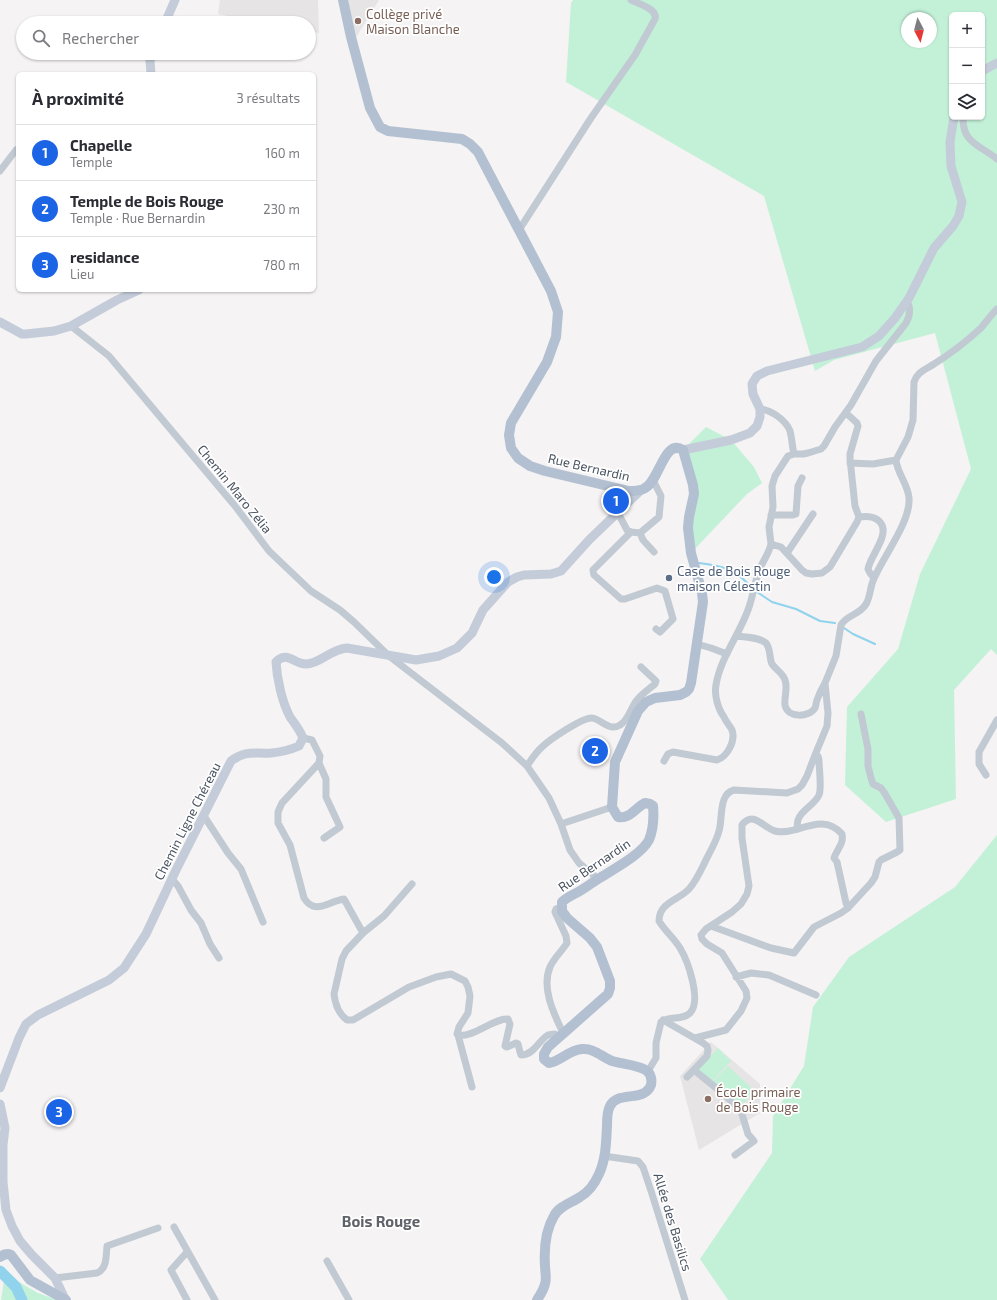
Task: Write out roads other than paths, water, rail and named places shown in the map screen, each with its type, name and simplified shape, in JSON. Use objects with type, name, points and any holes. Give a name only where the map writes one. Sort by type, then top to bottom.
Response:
[{"type":"main road","name":"Rue Bernardin","points":[[343,0],[351,37],[370,108],[380,127],[388,131],[462,139],[470,144],[478,152],[551,291],[558,312],[556,337],[547,362],[511,423],[509,435],[511,448],[518,458],[530,466],[545,472],[629,491],[641,490],[648,486],[658,472],[667,452],[672,448],[678,447],[683,450]]},
{"type":"main road","points":[[612,807],[615,762],[638,710],[646,702],[655,698],[680,695],[688,690],[691,683],[697,644],[702,593],[690,548],[688,528],[694,494],[693,485],[683,450]]},
{"type":"main road","name":"Rue Bernardin","points":[[612,807],[618,817],[623,818],[627,817],[645,803],[653,806],[651,834],[648,841],[641,849],[621,865],[580,891],[566,898],[562,902],[561,907],[567,918],[590,938],[597,947],[610,981],[610,988],[608,994],[548,1047],[544,1054],[544,1059],[549,1063],[555,1062],[572,1051],[584,1049],[593,1050],[611,1060],[648,1071]]},
{"type":"main road","points":[[536,1300],[545,1284],[544,1251],[546,1238],[553,1217],[557,1210],[582,1196],[590,1188],[600,1173],[604,1156],[609,1107],[613,1101],[640,1095],[646,1091],[651,1085],[652,1079],[648,1071]]},
{"type":"main road","points":[[2,1255],[8,1253],[11,1255],[30,1280],[65,1300]]},
{"type":"street","points":[[168,16],[175,0]]},
{"type":"street","points":[[519,230],[591,118],[635,55],[655,19],[656,16],[654,11],[631,0]]},
{"type":"street","points":[[150,60],[151,72]]},
{"type":"street","points":[[985,69],[997,63]]},
{"type":"street","points":[[683,450],[731,440],[750,433],[756,426],[760,417],[760,409],[753,394],[752,384],[758,376],[767,371],[862,347],[879,336],[895,318],[907,301],[934,248],[953,226],[959,216],[962,202],[951,166],[950,142],[954,120]]},
{"type":"street","points":[[963,120],[963,129],[968,138],[997,159]]},
{"type":"street","points":[[0,171],[16,150]]},
{"type":"street","points":[[0,322],[22,334],[54,331],[71,326],[135,292]]},
{"type":"street","points":[[664,761],[668,754],[673,752],[717,760],[720,759],[728,750],[733,740],[732,730],[722,714],[715,690],[716,682],[748,609],[759,571],[772,544],[768,529],[773,497],[772,486],[775,476],[788,456],[803,454],[824,446],[840,419],[846,413],[876,361],[909,318],[910,306],[907,301]]},
{"type":"street","points":[[736,636],[760,640],[766,643],[773,665],[785,679],[785,706],[787,710],[792,714],[803,715],[811,712],[815,708],[836,656],[841,625],[843,621],[863,609],[867,604],[874,578],[894,542],[905,518],[908,504],[908,493],[896,460],[908,437],[913,420],[915,377],[918,373],[960,345],[981,327],[997,309]]},
{"type":"street","name":"Chemin Maro Zélia","points":[[71,326],[109,356],[230,500],[269,551],[311,590],[340,610],[354,622],[389,656],[507,747],[527,766],[549,798],[561,824],[568,845],[579,863],[598,879]]},
{"type":"street","points":[[760,409],[765,409],[783,421],[789,430],[794,454]]},
{"type":"street","points":[[846,413],[857,423],[858,426],[850,454],[850,463],[855,506],[859,517]]},
{"type":"street","points":[[850,463],[873,464],[896,460]]},
{"type":"street","points":[[771,515],[796,514],[798,486],[802,478]]},
{"type":"street","points":[[640,534],[659,517],[661,496],[653,480]]},
{"type":"street","points":[[324,838],[340,827],[326,797],[326,779],[319,763],[320,756],[312,740],[302,738],[300,730],[290,716],[282,692],[276,662],[280,658],[285,657],[291,658],[300,663],[310,664],[338,649],[347,648],[416,660],[439,656],[456,648],[472,633],[483,610],[508,582],[524,575],[551,574],[561,571],[589,540],[618,514],[641,490]]},
{"type":"street","points":[[618,514],[627,530],[640,534]]},
{"type":"street","points":[[787,553],[813,514]]},
{"type":"street","points":[[859,517],[874,518],[883,526],[884,533],[869,567],[870,573],[874,578]]},
{"type":"street","points":[[772,544],[781,547],[806,573],[822,573],[830,567],[859,517]]},
{"type":"street","points":[[631,532],[593,570],[594,575],[620,599],[626,599],[657,588],[665,591],[673,618],[660,632],[656,629]]},
{"type":"street","points":[[640,534],[643,540],[654,552]]},
{"type":"street","points":[[697,644],[727,654]]},
{"type":"street","points":[[527,766],[542,747],[576,723],[590,718],[596,719],[608,726],[620,726],[638,698],[655,684],[656,681],[641,667]]},
{"type":"street","points":[[663,1020],[686,1016],[691,1012],[694,1006],[695,998],[692,980],[682,952],[659,921],[661,911],[664,906],[681,896],[689,889],[694,881],[716,841],[720,830],[724,798],[728,793],[734,790],[780,793],[792,792],[802,785],[827,726],[828,713],[825,683]]},
{"type":"street","points":[[711,926],[771,948],[794,953],[814,927],[848,908],[871,883],[875,877],[879,862],[881,860],[900,850],[899,818],[884,792],[881,788],[874,784],[870,778],[868,749],[861,714]]},
{"type":"street","points":[[986,775],[979,764],[979,752],[997,720]]},
{"type":"street","name":"Chemin Ligne Chéreau","points":[[0,1088],[19,1038],[26,1024],[38,1015],[109,980],[124,968],[146,934],[231,761],[236,757],[249,753],[271,753],[291,750],[299,746],[302,738]]},
{"type":"street","points":[[798,828],[796,825],[797,821],[819,797],[819,760],[818,756],[815,755]]},
{"type":"street","points":[[319,763],[282,803],[278,812],[278,823],[290,845],[304,898],[307,903],[316,907],[324,906],[344,899],[363,933]]},
{"type":"street","points":[[561,824],[612,807]]},
{"type":"street","points":[[204,816],[228,853],[241,869],[263,922]]},
{"type":"street","points":[[695,1038],[726,1030],[741,1010],[747,998],[746,991],[722,953],[707,944],[702,939],[701,935],[742,904],[745,899],[749,889],[742,838],[742,825],[748,819],[758,821],[768,828],[778,832],[790,831],[817,824],[825,824],[839,831],[842,834],[843,839],[842,843],[836,850],[834,858],[837,862],[848,908]]},
{"type":"street","points":[[172,880],[178,886],[191,910],[201,923],[210,944],[219,958]]},
{"type":"street","points":[[412,884],[384,916],[363,933],[346,951],[342,959],[334,1000],[341,1016],[347,1020],[353,1020],[409,987],[436,977],[451,974],[465,981],[470,996],[468,1013],[459,1027],[457,1034],[472,1087]]},
{"type":"street","points":[[458,1035],[462,1036],[504,1018],[508,1019],[510,1024],[505,1046],[506,1048],[516,1043],[518,1044],[521,1055],[524,1055],[535,1048],[548,1035],[561,1035],[549,995],[547,978],[552,963],[567,943],[566,936],[554,912],[556,909],[561,907]]},
{"type":"street","points":[[736,977],[751,973],[769,975],[816,996]]},
{"type":"street","points":[[663,1020],[707,1046],[707,1056],[687,1077]]},
{"type":"street","points":[[648,1071],[656,1058],[656,1044],[663,1020]]},
{"type":"street","points":[[694,1070],[726,1096],[741,1111],[748,1134],[754,1141],[734,1155]]},
{"type":"street","points":[[0,1104],[5,1128],[3,1145],[3,1182],[6,1210],[20,1241],[55,1278],[65,1300]]},
{"type":"street","name":"Allée des Basilics","points":[[604,1156],[638,1161],[643,1167],[685,1300]]},
{"type":"street","points":[[174,1227],[215,1300]]},
{"type":"street","points":[[55,1278],[101,1272],[104,1268],[107,1246],[158,1228]]},
{"type":"street","points":[[187,1252],[171,1270],[187,1300]]},
{"type":"street","points":[[328,1260],[349,1300]]},
{"type":"waterway","points":[[699,563],[714,565],[732,571],[749,585]]},
{"type":"waterway","points":[[757,592],[772,602],[796,609],[820,621],[835,623]]},
{"type":"waterway","points":[[844,628],[853,634],[875,644]]},
{"type":"waterway","points":[[0,1271],[16,1287],[22,1300]]},
{"type":"place","name":"Collège privé Maison Blanche","points":[[358,21]]},
{"type":"place","name":"Chapelle","points":[[616,501]]},
{"type":"place","name":"Case de Bois Rouge maison Célestin","points":[[669,578]]},
{"type":"place","name":"Temple de Bois Rouge","points":[[595,751]]},
{"type":"place","name":"École primaire de Bois Rouge","points":[[708,1099]]},
{"type":"place","name":"residance","points":[[59,1112]]},
{"type":"district","name":"Bois Rouge","points":[[381,1222]]}]
